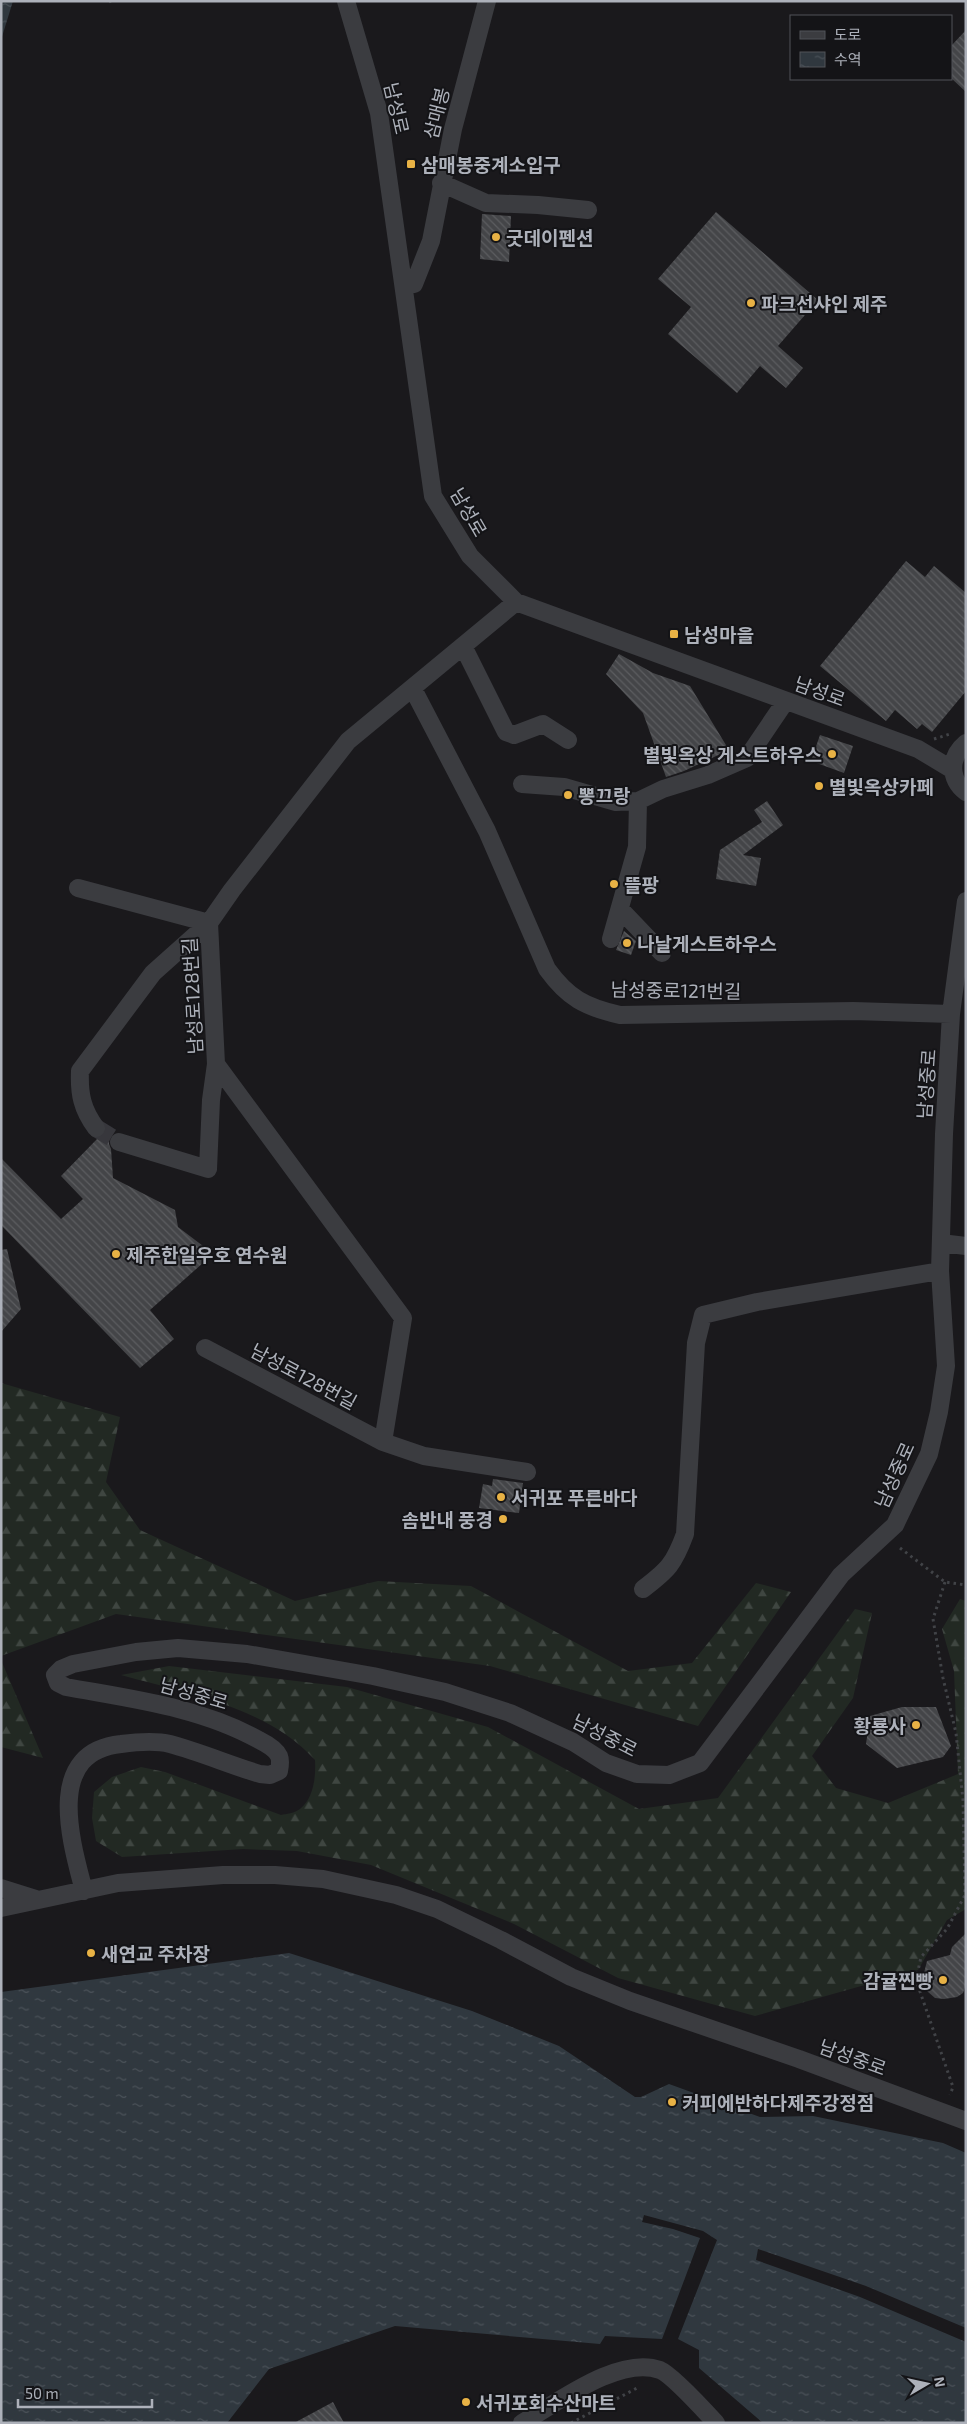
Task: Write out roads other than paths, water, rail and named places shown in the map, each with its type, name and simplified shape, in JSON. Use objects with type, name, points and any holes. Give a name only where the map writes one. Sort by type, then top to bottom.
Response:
[{"type":"street","name":"남성로","points":[[346,1],[378,113],[433,496],[470,556],[516,602],[785,702],[927,744],[960,742]]},
{"type":"street","name":"삼매봉","points":[[404,285],[414,284],[431,241],[453,129],[487,1]]},
{"type":"street","points":[[441,184],[486,203],[538,204],[588,210]]},
{"type":"street","name":"남성로128번길","points":[[383,1442],[402,1318],[216,1064],[209,923],[232,890],[348,741],[516,602]]},
{"type":"street","points":[[463,646],[506,732],[514,735],[543,724],[568,740]]},
{"type":"street","name":"남성중로121번길","points":[[412,689],[486,831],[547,969],[559,986],[583,1004],[620,1015],[853,1010],[956,1025]]},
{"type":"street","points":[[522,784],[564,787],[616,802],[638,801],[663,789],[708,775],[747,758],[785,702]]},
{"type":"street","points":[[953,770],[960,742]]},
{"type":"street","name":"남성로","points":[[927,744],[953,770],[958,785],[966,792]]},
{"type":"street","points":[[611,939],[637,847],[638,801]]},
{"type":"street","points":[[78,888],[209,923]]},
{"type":"street","name":"남성중로","points":[[966,901],[956,1025],[944,1134],[940,1271],[946,1366],[939,1412],[929,1454],[895,1525],[841,1575],[700,1763],[669,1775],[637,1774],[606,1763],[573,1742],[510,1714],[445,1692],[373,1676],[247,1654],[178,1648],[98,1658],[61,1669],[55,1675],[58,1682],[66,1688],[150,1702],[207,1717],[237,1728],[265,1743],[279,1754],[281,1761],[279,1771],[270,1775],[260,1774],[168,1744],[140,1742],[113,1745],[88,1754],[79,1763],[70,1784],[69,1795],[71,1838],[84,1891],[118,1882],[176,1877],[266,1875],[323,1880],[396,1895],[437,1909],[571,1977],[630,2001],[798,2059],[966,2121]]},
{"type":"street","points":[[620,909],[662,953]]},
{"type":"street","points":[[96,1128],[85,1114],[82,1102],[80,1071],[153,973],[209,923]]},
{"type":"street","points":[[119,1142],[208,1169],[211,1100],[216,1064]]},
{"type":"street","points":[[941,1243],[966,1246]]},
{"type":"street","points":[[643,1589],[668,1570],[678,1556],[685,1534],[696,1343],[704,1315],[757,1302],[940,1271]]},
{"type":"street","name":"남성로128번길","points":[[204,1348],[383,1442],[424,1456],[527,1472]]},
{"type":"street","points":[[1,1888],[39,1900]]},
{"type":"street","points":[[1,1908],[84,1891]]},
{"type":"street","points":[[522,2423],[588,2385],[622,2370],[641,2367],[661,2370],[696,2401],[716,2423]]},
{"type":"water","points":[[1,1],[13,1],[1,40]]},
{"type":"water","points":[[289,1953],[472,2011],[559,2046],[635,2097],[641,2097],[669,2084],[760,2117],[813,2116],[943,2143],[966,2153],[966,2328],[866,2286],[758,2249],[756,2260],[860,2297],[966,2342],[966,2423],[763,2423],[699,2368],[699,2350],[678,2339],[717,2240],[703,2231],[644,2215],[642,2222],[700,2238],[662,2339],[605,2336],[600,2344],[395,2326],[269,2369],[227,2423],[1,2423],[1,1992]]},
{"type":"tunnel","points":[[96,1128],[119,1142]]},
{"type":"place","name":"삼매봉중계소입구","points":[[411,164]]},
{"type":"place","name":"굿데이펜션","points":[[496,237]]},
{"type":"place","name":"파크선샤인 제주","points":[[751,303]]},
{"type":"place","name":"남성마을","points":[[674,634]]},
{"type":"place","name":"별빛옥상 게스트하우스","points":[[832,754]]},
{"type":"place","name":"별빛옥상카페","points":[[819,786]]},
{"type":"place","name":"뽕끄랑","points":[[568,795]]},
{"type":"place","name":"뜰팡","points":[[614,884]]},
{"type":"place","name":"나날게스트하우스","points":[[627,943]]},
{"type":"place","name":"제주한일우호 연수원","points":[[116,1254]]},
{"type":"place","name":"서귀포 푸른바다","points":[[501,1497]]},
{"type":"place","name":"솜반내 풍경","points":[[503,1519]]},
{"type":"place","name":"황룡사","points":[[916,1725]]},
{"type":"place","name":"새연교 주차장","points":[[91,1953]]},
{"type":"place","name":"감귤찐빵","points":[[943,1980]]},
{"type":"place","name":"커피에반하다제주강정점","points":[[672,2102]]},
{"type":"place","name":"서귀포회수산마트","points":[[466,2402]]}]
